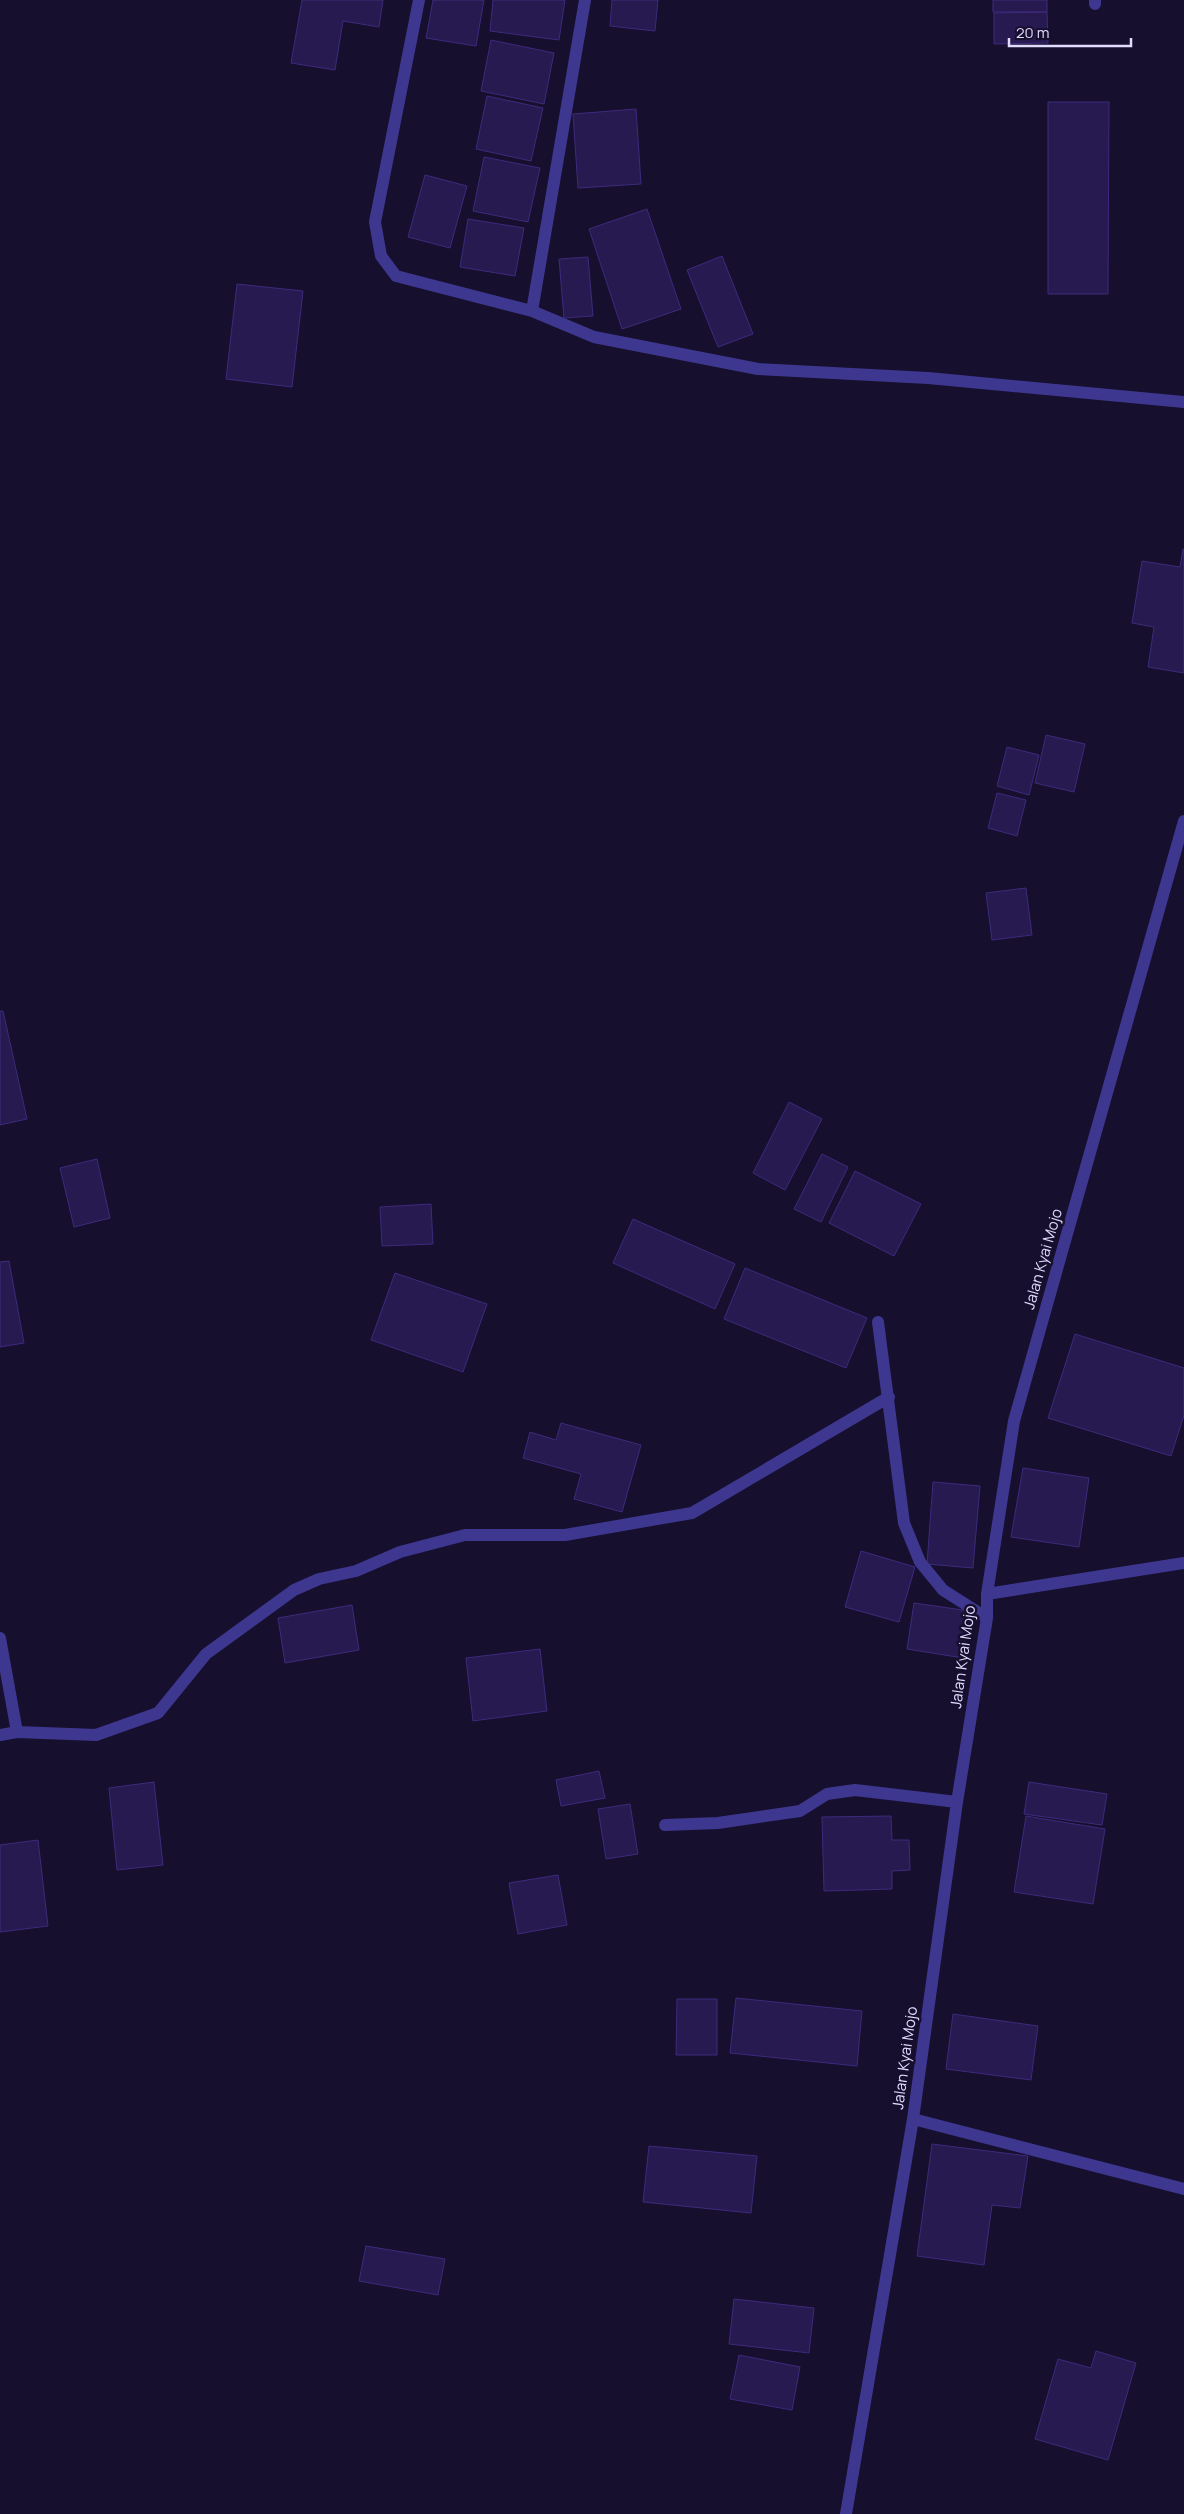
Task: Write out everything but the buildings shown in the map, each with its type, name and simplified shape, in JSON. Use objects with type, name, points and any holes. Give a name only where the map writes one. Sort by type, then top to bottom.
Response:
[{"type":"street","points":[[419,0],[375,222],[381,256],[396,276],[532,310],[594,337],[758,369],[928,378],[1184,402]]},
{"type":"street","points":[[532,310],[585,0]]},
{"type":"street","name":"Jalan Kyai Mojo","points":[[846,2514],[913,2119],[957,1802],[987,1618],[987,1594],[1014,1421],[1184,821]]},
{"type":"street","points":[[878,1322],[904,1523],[920,1562],[942,1590],[987,1618]]},
{"type":"street","points":[[0,1735],[17,1732],[96,1735],[158,1713],[206,1654],[294,1590],[319,1579],[356,1571],[400,1552],[465,1535],[565,1535],[692,1513],[889,1397]]},
{"type":"street","points":[[987,1594],[1184,1563]]},
{"type":"street","points":[[0,1638],[17,1732]]},
{"type":"street","points":[[665,1825],[718,1823],[800,1811],[827,1794],[855,1790],[957,1802]]},
{"type":"street","points":[[913,2119],[1184,2189]]}]
